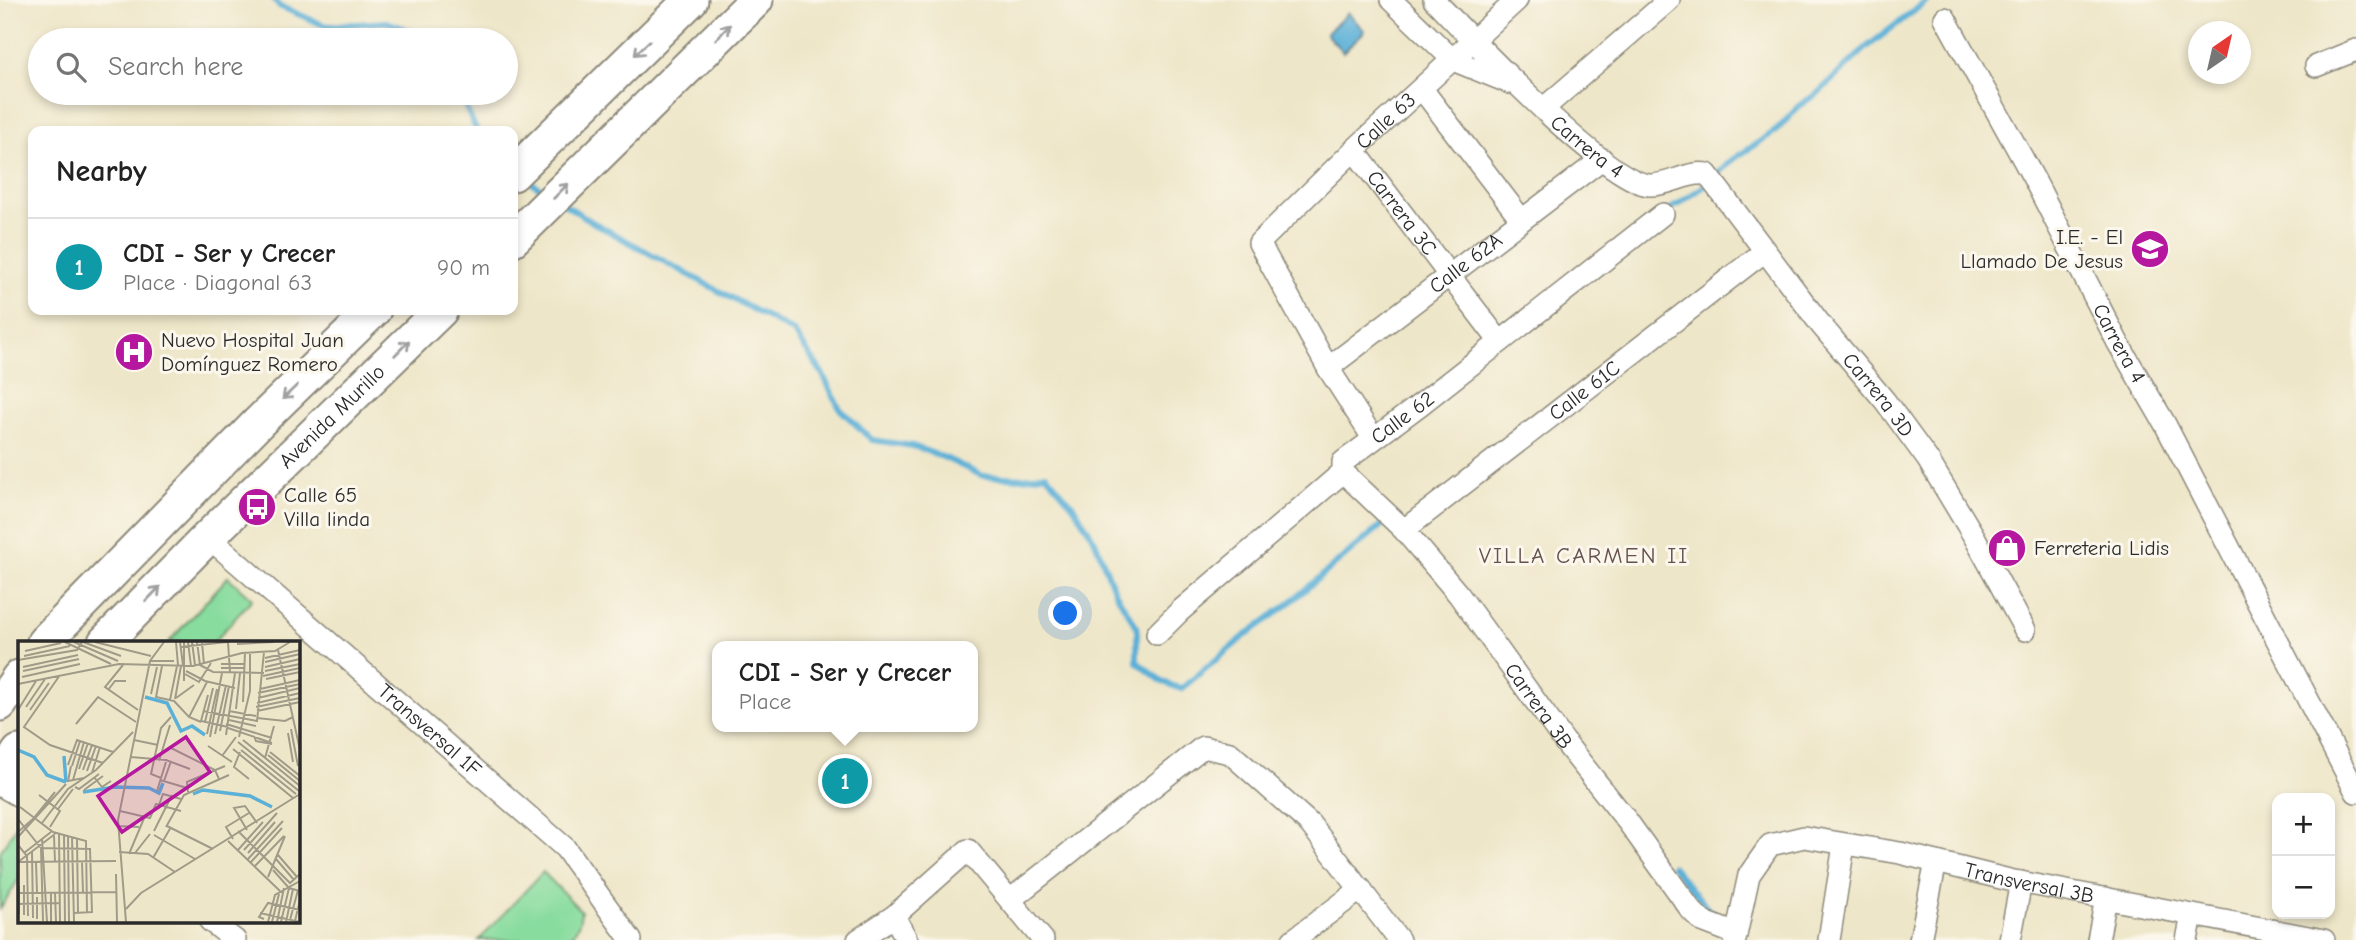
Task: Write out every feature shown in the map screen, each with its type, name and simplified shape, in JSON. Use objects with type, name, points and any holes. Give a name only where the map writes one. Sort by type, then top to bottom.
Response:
[{"type":"main road","points":[[518,169],[691,0]]},
{"type":"main road","points":[[518,234],[756,0]]},
{"type":"main road","points":[[45,641],[259,422],[369,315]]},
{"type":"main road","name":"Avenida Murillo","points":[[106,641],[208,537],[436,315]]},
{"type":"main road","points":[[0,704],[18,678]]},
{"type":"main road","points":[[0,783],[18,754]]},
{"type":"street","name":"Carrera 4","points":[[1391,0],[1453,61],[1519,87]]},
{"type":"street","name":"Carrera 4","points":[[1434,0],[1519,87],[1602,159],[1632,179],[1648,185],[1700,173],[1711,179]]},
{"type":"street","name":"Calle 63","points":[[1328,368],[1259,243],[1354,150],[1517,0]]},
{"type":"street","points":[[1544,108],[1669,0]]},
{"type":"street","name":"Carrera 4","points":[[1945,18],[2034,179],[2118,343],[2165,424],[2356,792]]},
{"type":"street","points":[[2316,66],[2356,50]]},
{"type":"street","points":[[1422,89],[1521,219]]},
{"type":"street","name":"Carrera 3C","points":[[1354,150],[1500,342]]},
{"type":"street","name":"Calle 62A","points":[[1328,368],[1602,159]]},
{"type":"street","name":"Carrera 3D","points":[[1711,179],[1821,325],[1885,401],[1928,460],[1975,538],[2025,630]]},
{"type":"street","name":"Calle 62","points":[[1157,634],[1180,611],[1343,472],[1343,462],[1663,214]]},
{"type":"street","name":"Calle 61C","points":[[1404,530],[1765,251]]},
{"type":"street","points":[[1328,368],[1373,438]]},
{"type":"street","name":"Carrera 3B","points":[[1343,472],[1404,530],[1459,595],[1567,746],[1628,822],[1691,910],[1702,921],[1735,937]]},
{"type":"street","name":"Transversal 1F","points":[[208,537],[565,848],[631,940]]},
{"type":"street","points":[[1010,900],[1203,747],[1230,753],[1294,808],[1310,824],[1398,940]]},
{"type":"street","points":[[0,783],[18,795]]},
{"type":"street","name":"Transversal 3B","points":[[1735,937],[1749,875],[1770,845],[1804,837],[1900,853],[2021,882],[2192,915],[2275,936],[2323,940]]},
{"type":"street","points":[[1829,940],[1844,845]]},
{"type":"street","points":[[858,940],[894,916],[968,850],[1043,940]]},
{"type":"street","points":[[1920,940],[1936,862]]},
{"type":"street","points":[[2010,940],[2021,882]]},
{"type":"street","points":[[1293,940],[1361,889]]},
{"type":"street","points":[[2098,940],[2106,898]]},
{"type":"street","points":[[2187,940],[2192,915]]},
{"type":"street","points":[[894,916],[906,940]]},
{"type":"street","points":[[211,922],[235,940]]},
{"type":"green space","points":[[228,577],[252,599],[215,641],[170,641]]},
{"type":"green space","points":[[18,823],[18,881],[0,909],[0,852]]},
{"type":"green space","points":[[543,872],[581,911],[577,927],[570,937],[567,940],[479,940]]},
{"type":"water","points":[[1348,13],[1365,31],[1343,52],[1326,34]]},
{"type":"waterway","points":[[274,0],[279,6],[326,26],[386,22],[404,28]]},
{"type":"waterway","points":[[1665,213],[1703,187],[1732,160],[1777,130],[1800,105],[1818,93],[1867,47],[1928,0]]},
{"type":"waterway","points":[[465,105],[475,126]]},
{"type":"waterway","points":[[523,177],[546,192]]},
{"type":"waterway","points":[[564,204],[794,332],[822,373],[840,409],[872,440],[913,446],[983,476],[1023,478],[1046,474],[1074,507],[1095,541],[1115,592],[1137,627],[1137,662],[1163,682],[1181,689],[1388,520]]},
{"type":"waterway","points":[[1672,866],[1714,916]]},
{"type":"place","name":"I.E. - El Llamado De Jesus","points":[[2150,249]]},
{"type":"place","name":"Nuevo Hospital Juan Domínguez Romero","points":[[134,352]]},
{"type":"place","name":"Calle 65 Villa linda","points":[[257,507]]},
{"type":"place","name":"Ferreteria Lidis","points":[[2007,548]]},
{"type":"place","name":"CDI - Ser y Crecer","points":[[845,781]]},
{"type":"district","name":"VILLA CARMEN II","points":[[1584,555]]}]
